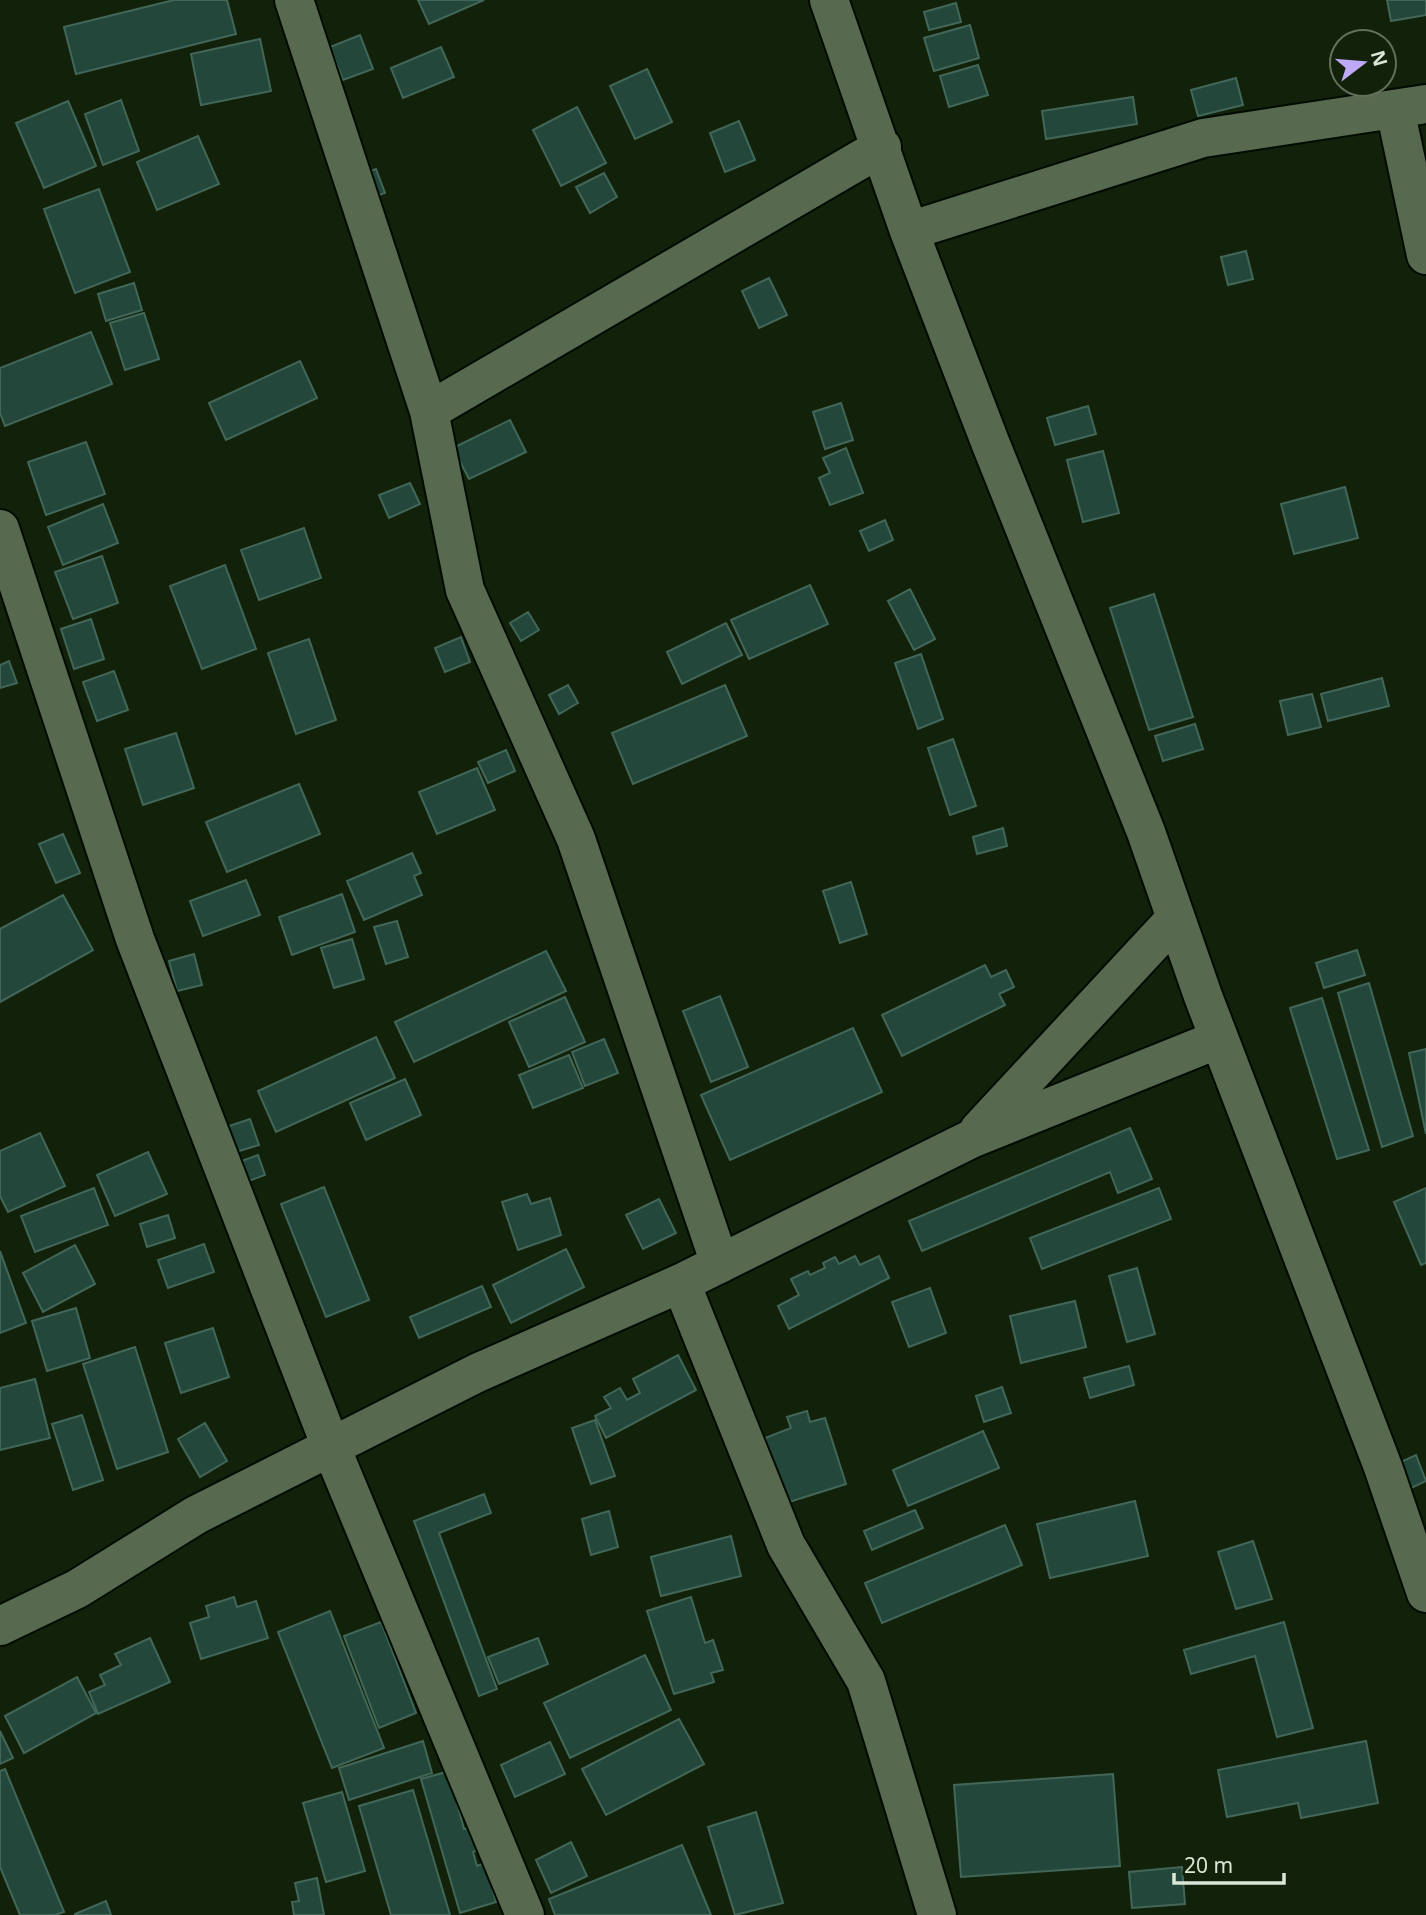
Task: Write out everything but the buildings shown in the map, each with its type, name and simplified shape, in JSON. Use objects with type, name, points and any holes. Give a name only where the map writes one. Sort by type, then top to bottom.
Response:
[{"type":"street","points":[[294,0],[429,411],[465,590],[576,839],[720,1264]]},
{"type":"street","points":[[829,0],[882,146],[909,231],[989,442],[1146,832],[1219,1039],[1382,1467],[1426,1594]]},
{"type":"street","points":[[909,231],[1203,138],[1411,106],[1426,254]]},
{"type":"street","points":[[429,411],[882,146]]},
{"type":"street","points":[[0,529],[135,939],[331,1447],[525,1915]]},
{"type":"street","points":[[971,1139],[1176,918]]},
{"type":"street","points":[[0,1626],[77,1589],[196,1515],[477,1373],[681,1283],[971,1139],[1219,1039]]},
{"type":"street","points":[[681,1283],[786,1545],[866,1681],[937,1915]]}]
